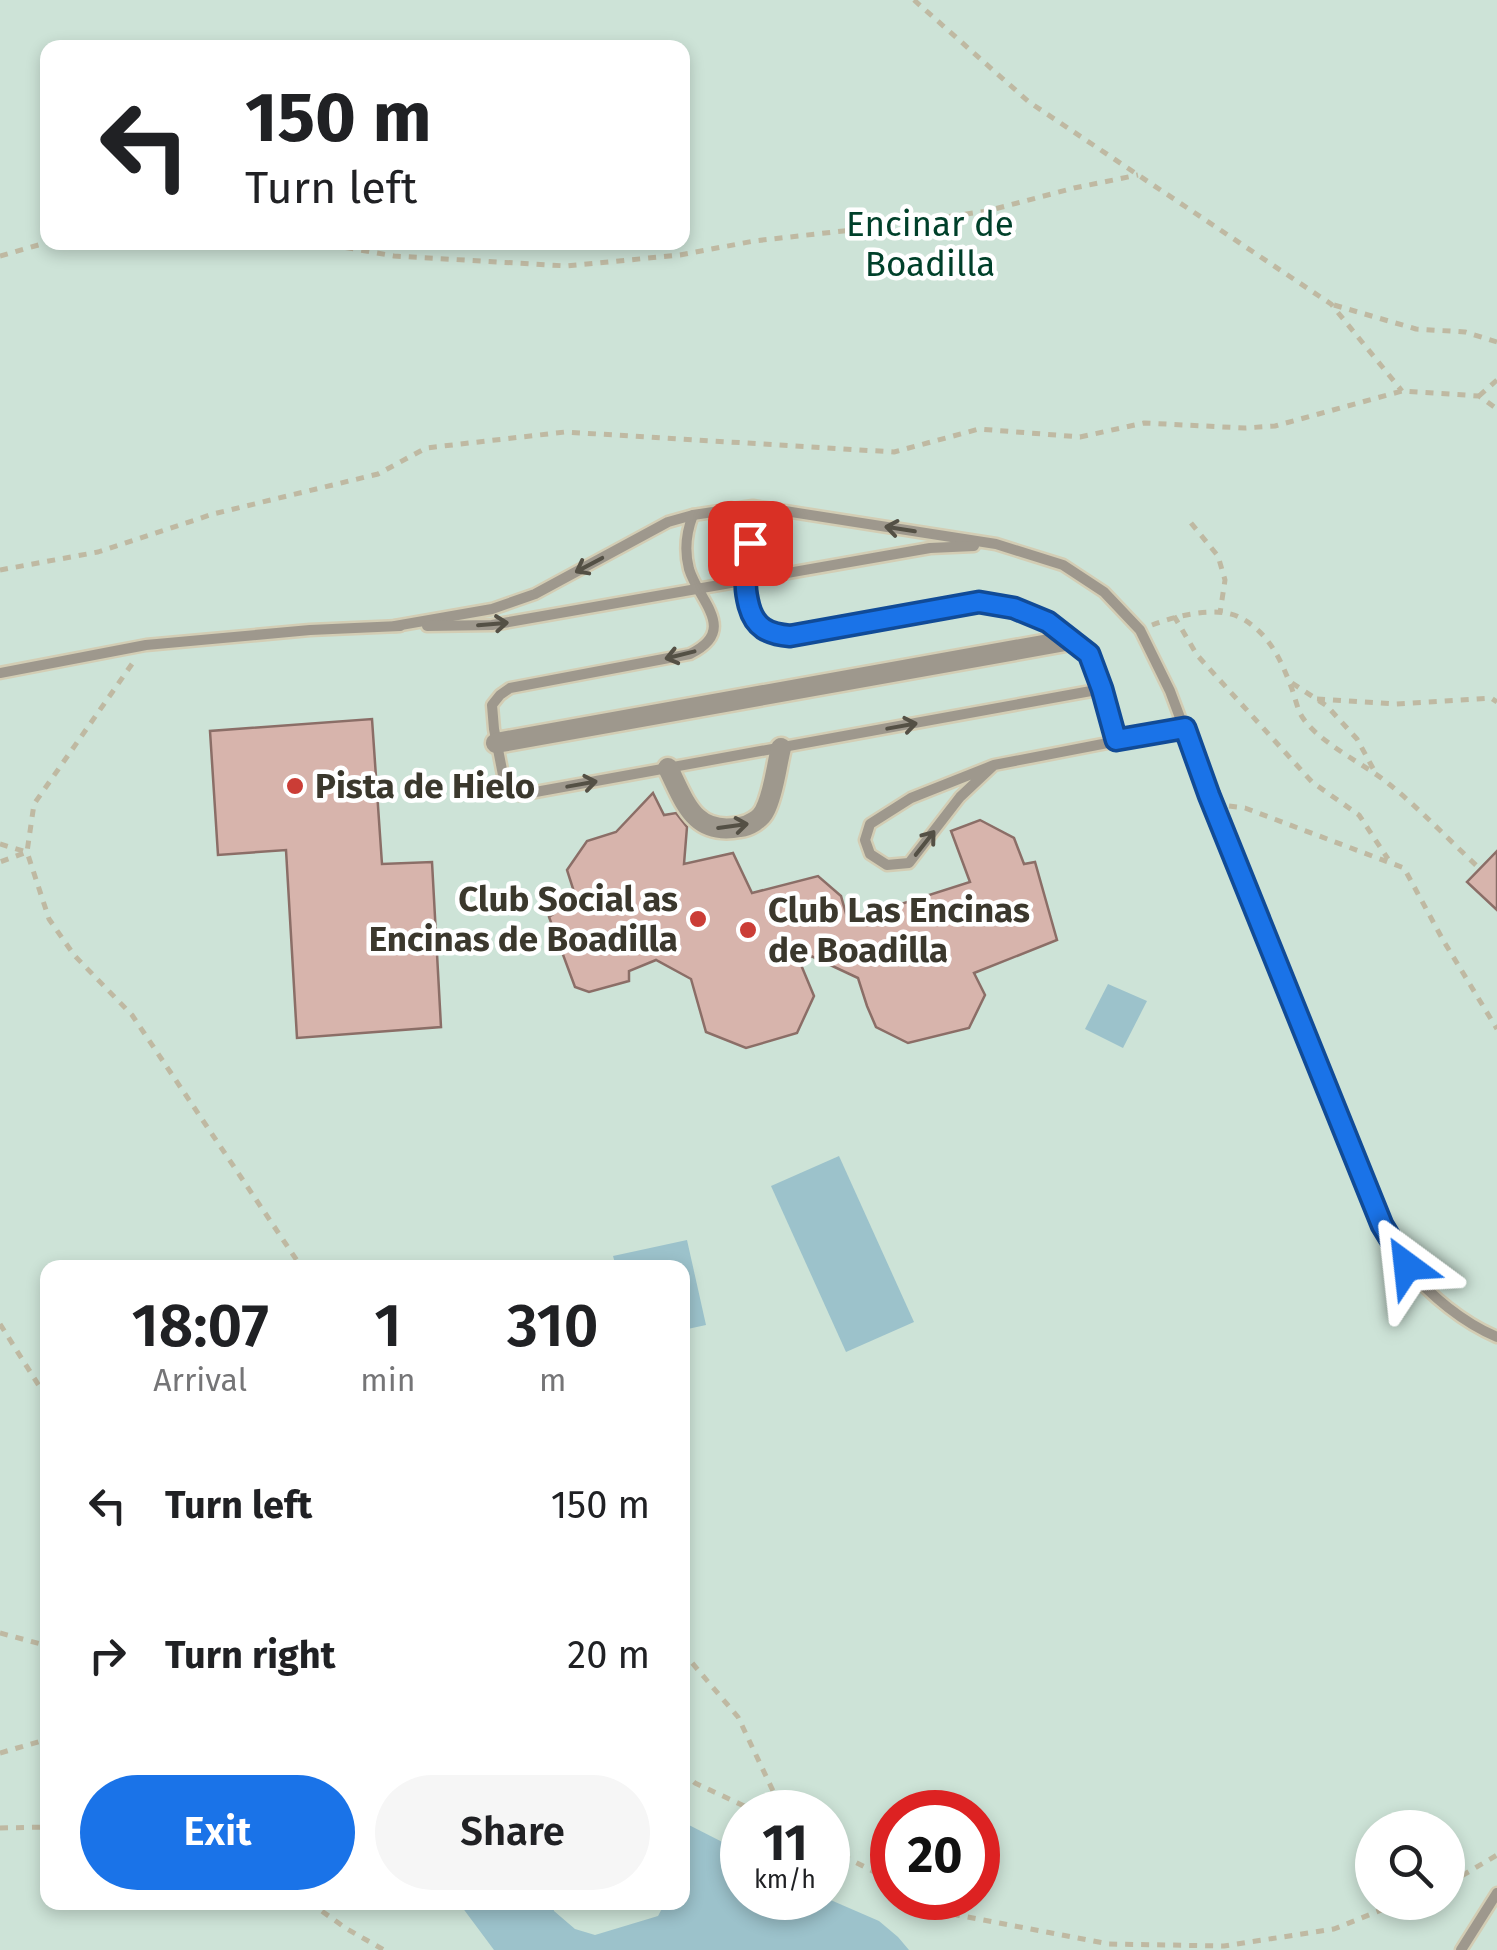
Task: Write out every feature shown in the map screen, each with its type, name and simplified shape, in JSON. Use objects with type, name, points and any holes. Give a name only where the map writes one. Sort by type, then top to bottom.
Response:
[{"type":"street","points":[[496,743],[1071,640]]},
{"type":"street","points":[[668,768],[686,805],[706,826],[722,830],[746,826],[764,814],[781,748]]},
{"type":"lane","points":[[396,626],[492,608],[535,594],[668,522],[732,508],[754,506],[996,544],[1063,565],[1104,592],[1140,630],[1170,691],[1382,1225],[1407,1266],[1438,1299],[1497,1336]]},
{"type":"lane","points":[[732,508],[750,543],[751,569],[746,581],[750,610],[756,624],[770,634],[790,636],[979,602],[1014,608],[1048,622],[1089,654],[1116,740]]},
{"type":"lane","points":[[694,515],[688,528],[686,555],[693,580],[711,610],[712,636],[703,648],[690,654],[510,688],[500,694],[492,705],[496,743],[504,780],[518,795],[1102,689]]},
{"type":"lane","points":[[0,672],[146,645],[310,630],[492,625],[930,548],[996,544]]},
{"type":"lane","points":[[994,764],[960,797],[909,863],[887,866],[870,854],[865,840],[870,824],[911,798],[994,764],[1185,728]]},
{"type":"lane","points":[[1461,1950],[1497,1893]]},
{"type":"path","points":[[914,0],[1030,102],[1331,304],[1402,391]]},
{"type":"path","points":[[360,250],[394,256],[566,266],[680,255],[987,211],[1138,175]]},
{"type":"path","points":[[0,256],[40,245]]},
{"type":"path","points":[[1331,304],[1416,329],[1465,332],[1497,342]]},
{"type":"path","points":[[1478,396],[1497,380]]},
{"type":"path","points":[[0,570],[98,552],[212,514],[378,474],[426,448],[565,432],[894,452],[979,428],[1080,437],[1144,423],[1275,426],[1402,391],[1478,396],[1497,410]]},
{"type":"path","points":[[1190,523],[1218,556],[1225,580],[1220,613]]},
{"type":"path","points":[[1140,630],[1174,616],[1220,613],[1237,615],[1260,630],[1275,650],[1301,716],[1322,737],[1389,784],[1478,867]]},
{"type":"path","points":[[1174,616],[1209,669],[1312,782],[1360,815],[1390,861]]},
{"type":"path","points":[[146,645],[34,804],[27,852],[49,919],[74,955],[132,1015],[297,1260]]},
{"type":"path","points":[[1290,682],[1328,706],[1357,739],[1377,775]]},
{"type":"path","points":[[1317,699],[1395,704],[1491,698],[1497,702]]},
{"type":"path","points":[[1212,804],[1245,808],[1404,868],[1497,1029]]},
{"type":"path","points":[[0,844],[27,852]]},
{"type":"path","points":[[0,862],[27,852]]},
{"type":"path","points":[[0,1324],[40,1387]]},
{"type":"path","points":[[0,1633],[40,1644]]},
{"type":"path","points":[[690,1660],[738,1717],[773,1790]]},
{"type":"path","points":[[0,1753],[40,1741]]},
{"type":"path","points":[[690,1778],[720,1795]]},
{"type":"path","points":[[0,1828],[40,1827]]},
{"type":"path","points":[[1465,1874],[1497,1854]]},
{"type":"path","points":[[320,1910],[384,1950]]},
{"type":"path","points":[[987,1920],[1109,1944],[1224,1946],[1334,1929],[1356,1920]]},
{"type":"green space","name":"Club Las Encinas de Boadilla","points":[[0,0],[1497,0],[1497,1950],[0,1950]]},
{"type":"water","points":[[1108,984],[1147,1001],[1123,1048],[1085,1029]]},
{"type":"water","points":[[839,1156],[914,1322],[846,1352],[771,1186]]},
{"type":"water","points":[[687,1240],[706,1325],[690,1328],[690,1260],[614,1260],[613,1256]]},
{"type":"water","points":[[690,1826],[720,1841],[720,1920],[850,1920],[850,1908],[879,1921],[909,1950],[494,1950],[464,1910],[554,1910],[575,1929],[595,1935],[658,1916],[661,1910],[690,1910]]},
{"type":"building","points":[[372,719],[382,864],[432,862],[441,1027],[297,1038],[286,850],[218,855],[210,731]]},
{"type":"building","name":"Club Social as Encinas de Boadilla","points":[[653,793],[664,815],[676,813],[687,827],[684,864],[733,853],[752,893],[818,876],[841,896],[848,921],[970,882],[951,831],[980,820],[1014,838],[1024,864],[1035,862],[1057,940],[974,973],[985,995],[969,1028],[908,1043],[876,1027],[858,978],[794,948],[814,996],[797,1033],[746,1048],[706,1032],[691,979],[656,960],[629,971],[629,981],[589,992],[575,987],[549,917],[576,898],[567,870],[587,841],[616,832]]},
{"type":"building","points":[[1497,851],[1497,910],[1467,882]]},
{"type":"place","name":"Pista de Hielo","points":[[295,786]]},
{"type":"place","name":"Club Social as Encinas de Boadilla","points":[[698,919]]},
{"type":"place","name":"Club Las Encinas de Boadilla","points":[[748,930]]},
{"type":"route","points":[[750,543],[751,569],[746,592],[756,624],[770,634],[790,636],[979,602],[1014,608],[1048,622],[1089,654],[1116,740],[1185,728],[1382,1225],[1407,1266]]},
{"type":"park label","name":"Encinar de Boadilla","points":[[930,244]]}]
